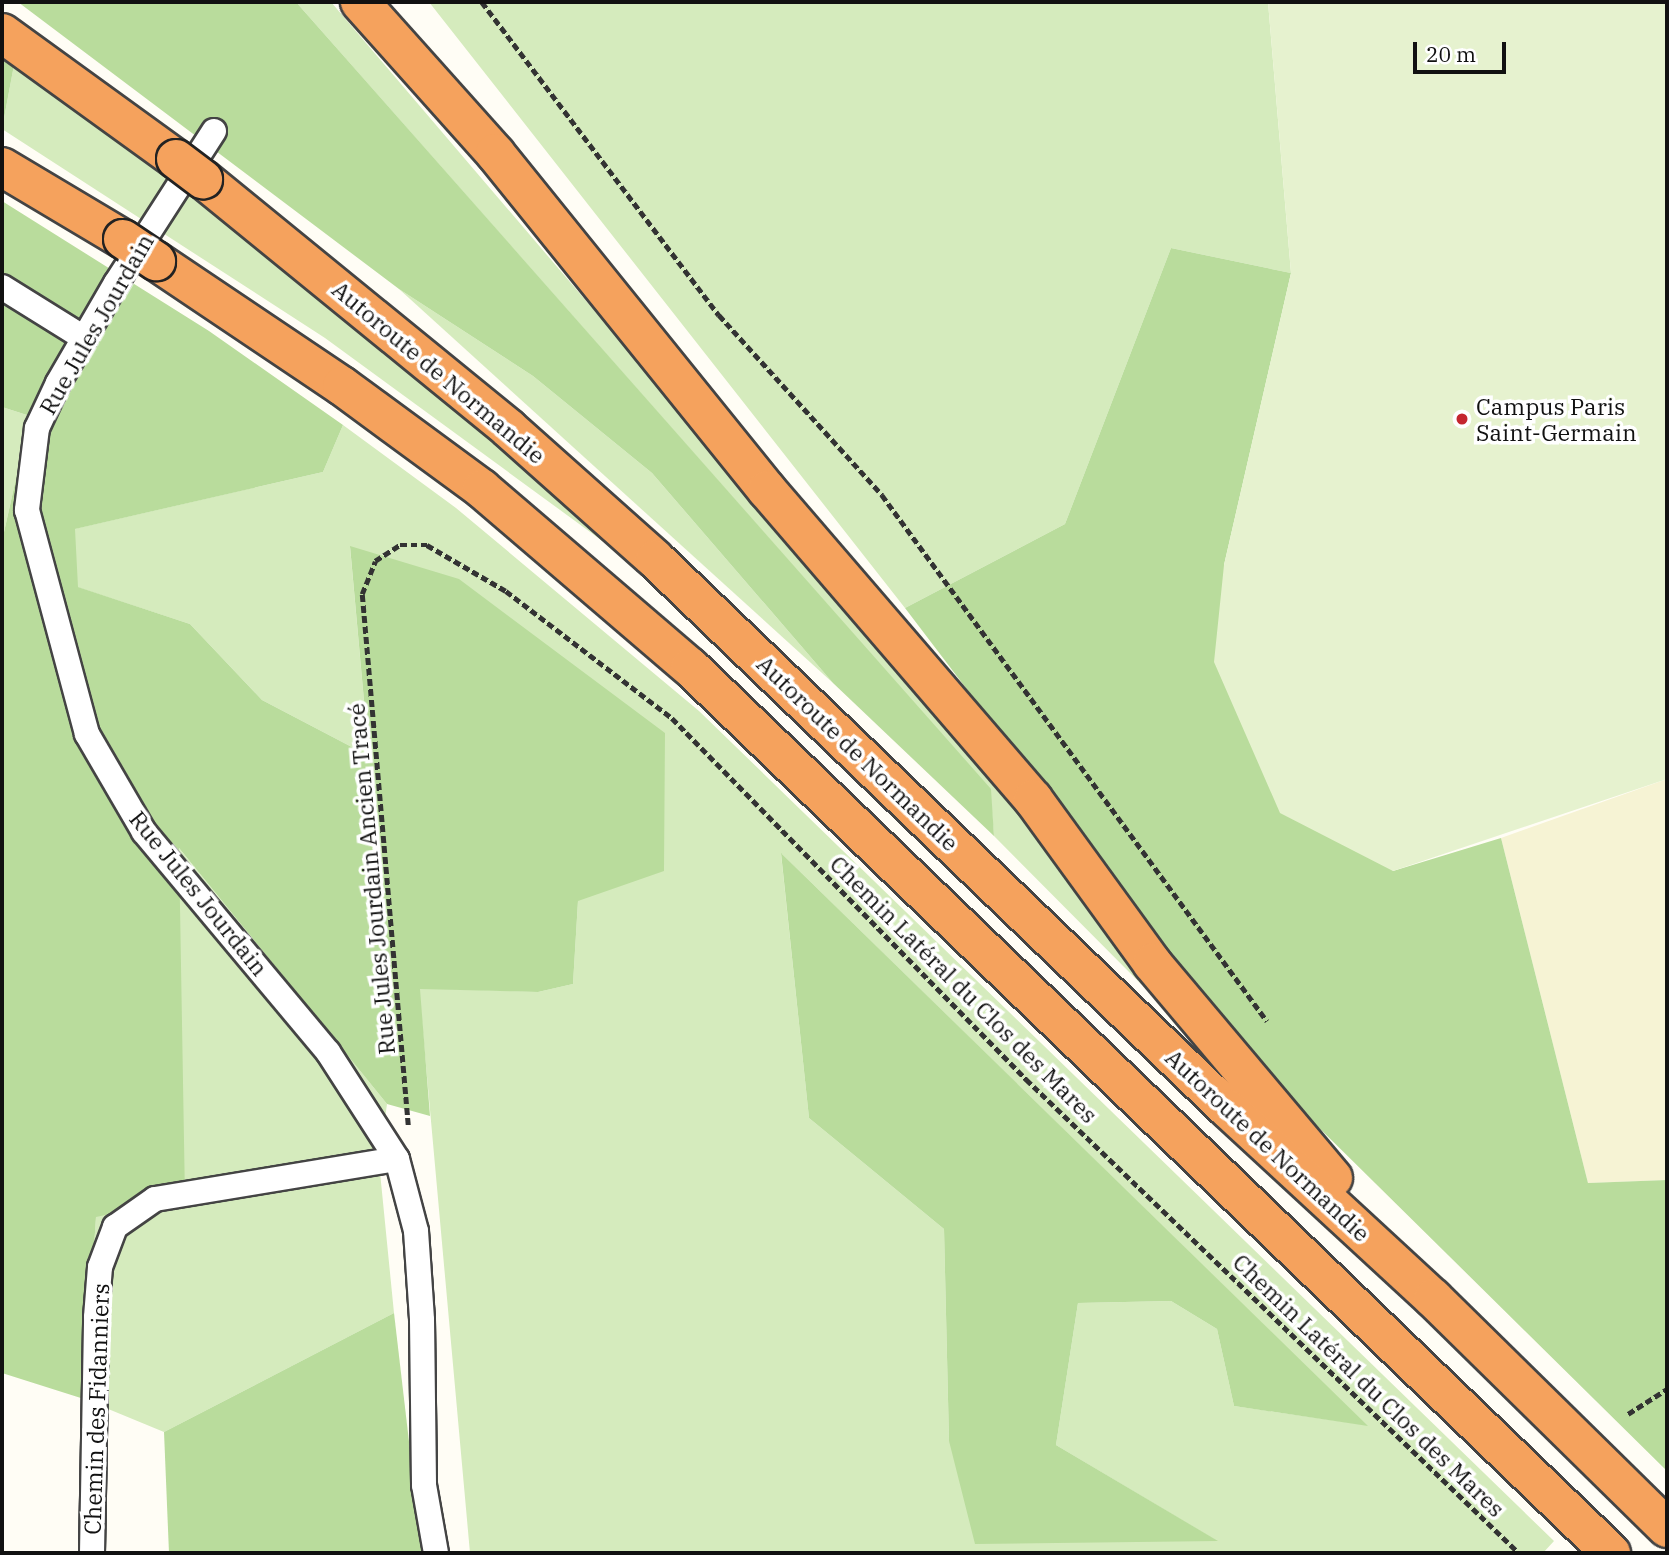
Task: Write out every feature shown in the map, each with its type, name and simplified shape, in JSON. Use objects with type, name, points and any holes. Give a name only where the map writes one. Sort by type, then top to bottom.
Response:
[{"type":"highway","points":[[360,2],[495,153],[767,490],[1033,799],[1184,1003],[1433,1298]]},
{"type":"highway","points":[[387,2],[495,153]]},
{"type":"highway","name":"Autoroute de Normandie","points":[[2,33],[189,169],[487,410],[655,559],[1218,1099],[1433,1298],[1667,1528]]},
{"type":"highway","points":[[2,167],[122,239],[332,379],[482,489],[690,667],[1611,1553]]},
{"type":"street","name":"Rue Jules Jourdain","points":[[214,131],[84,338],[37,428],[27,510],[87,734],[144,832],[328,1052],[397,1159],[416,1231],[422,1321],[424,1485],[436,1553]]},
{"type":"street","points":[[2,287],[84,338]]},
{"type":"street","name":"Chemin des Fidanniers","points":[[92,1553],[99,1280],[115,1227],[155,1199],[397,1159]]},
{"type":"path","points":[[482,2],[719,315],[882,495],[1267,1021]]},
{"type":"path","name":"Chemin Latéral du Clos des Mares","points":[[362,594],[375,561],[400,545],[427,544],[506,591],[672,718],[1026,1079],[1519,1553]]},
{"type":"path","name":"Rue Jules Jourdain Ancien Tracé","points":[[362,594],[410,1116],[397,1159]]},
{"type":"path","points":[[1628,1414],[1667,1389]]},
{"type":"shaded area","points":[[1667,779],[1667,1180],[1588,1183],[1501,838]]},
{"type":"green space","points":[[18,2],[296,2],[991,789],[994,836],[833,683],[652,473],[533,376],[399,289]]},
{"type":"green space","points":[[296,2],[331,2],[1013,801],[1110,926],[1142,985],[994,836],[990,789]]},
{"type":"green space","points":[[429,2],[1268,2],[1291,273],[1171,248],[1065,524],[905,608]]},
{"type":"green space","name":"Campus Paris Saint-Germain","points":[[1268,2],[1667,2],[1667,779],[1393,871],[1280,813],[1214,662],[1224,565],[1291,273]]},
{"type":"green space","points":[[2,57],[14,65],[2,129]]},
{"type":"green space","points":[[14,65],[258,243],[387,349],[612,548],[325,338],[2,129]]},
{"type":"green space","points":[[2,201],[209,331],[343,425],[323,472],[75,529],[78,587],[190,624],[262,700],[369,756],[350,546],[459,579],[665,733],[664,871],[578,901],[573,984],[538,992],[420,989],[430,1116],[387,1104],[179,848],[185,1198],[96,1217],[84,1399],[2,1373],[2,541],[30,416],[2,407]]},
{"type":"green space","points":[[1171,248],[1291,273],[1224,565],[1393,871],[1501,838],[1588,1183],[1667,1180],[1667,1471],[1302,1111],[1200,996],[905,608],[1065,524]]},
{"type":"green space","points":[[399,289],[533,376],[652,473],[833,683]]},
{"type":"green space","points":[[2,407],[30,416],[2,541]]},
{"type":"green space","points":[[343,425],[456,508],[699,711],[1554,1541],[1543,1553],[470,1553],[419,988],[538,992],[573,984],[578,901],[350,547],[369,756],[262,700],[190,624],[77,587],[74,529],[323,472]],"holes":[[[782,854],[1366,1425],[1234,1406],[1217,1329],[1171,1301],[1078,1303],[1056,1445],[1217,1541],[949,1441],[944,1229],[809,1118]]]},
{"type":"green space","points":[[178,847],[387,1104],[379,1162],[394,1313],[164,1432],[84,1399],[96,1216],[184,1198]]},
{"type":"green space","points":[[781,853],[1368,1426],[1234,1406],[1217,1329],[1171,1301],[1078,1303],[1056,1445],[1218,1541],[975,1544],[949,1441],[944,1229],[809,1118]]},
{"type":"green space","points":[[394,1313],[422,1553],[169,1553],[164,1432]]},
{"type":"place","name":"Campus Paris Saint-Germain","points":[[1462,419]]}]
